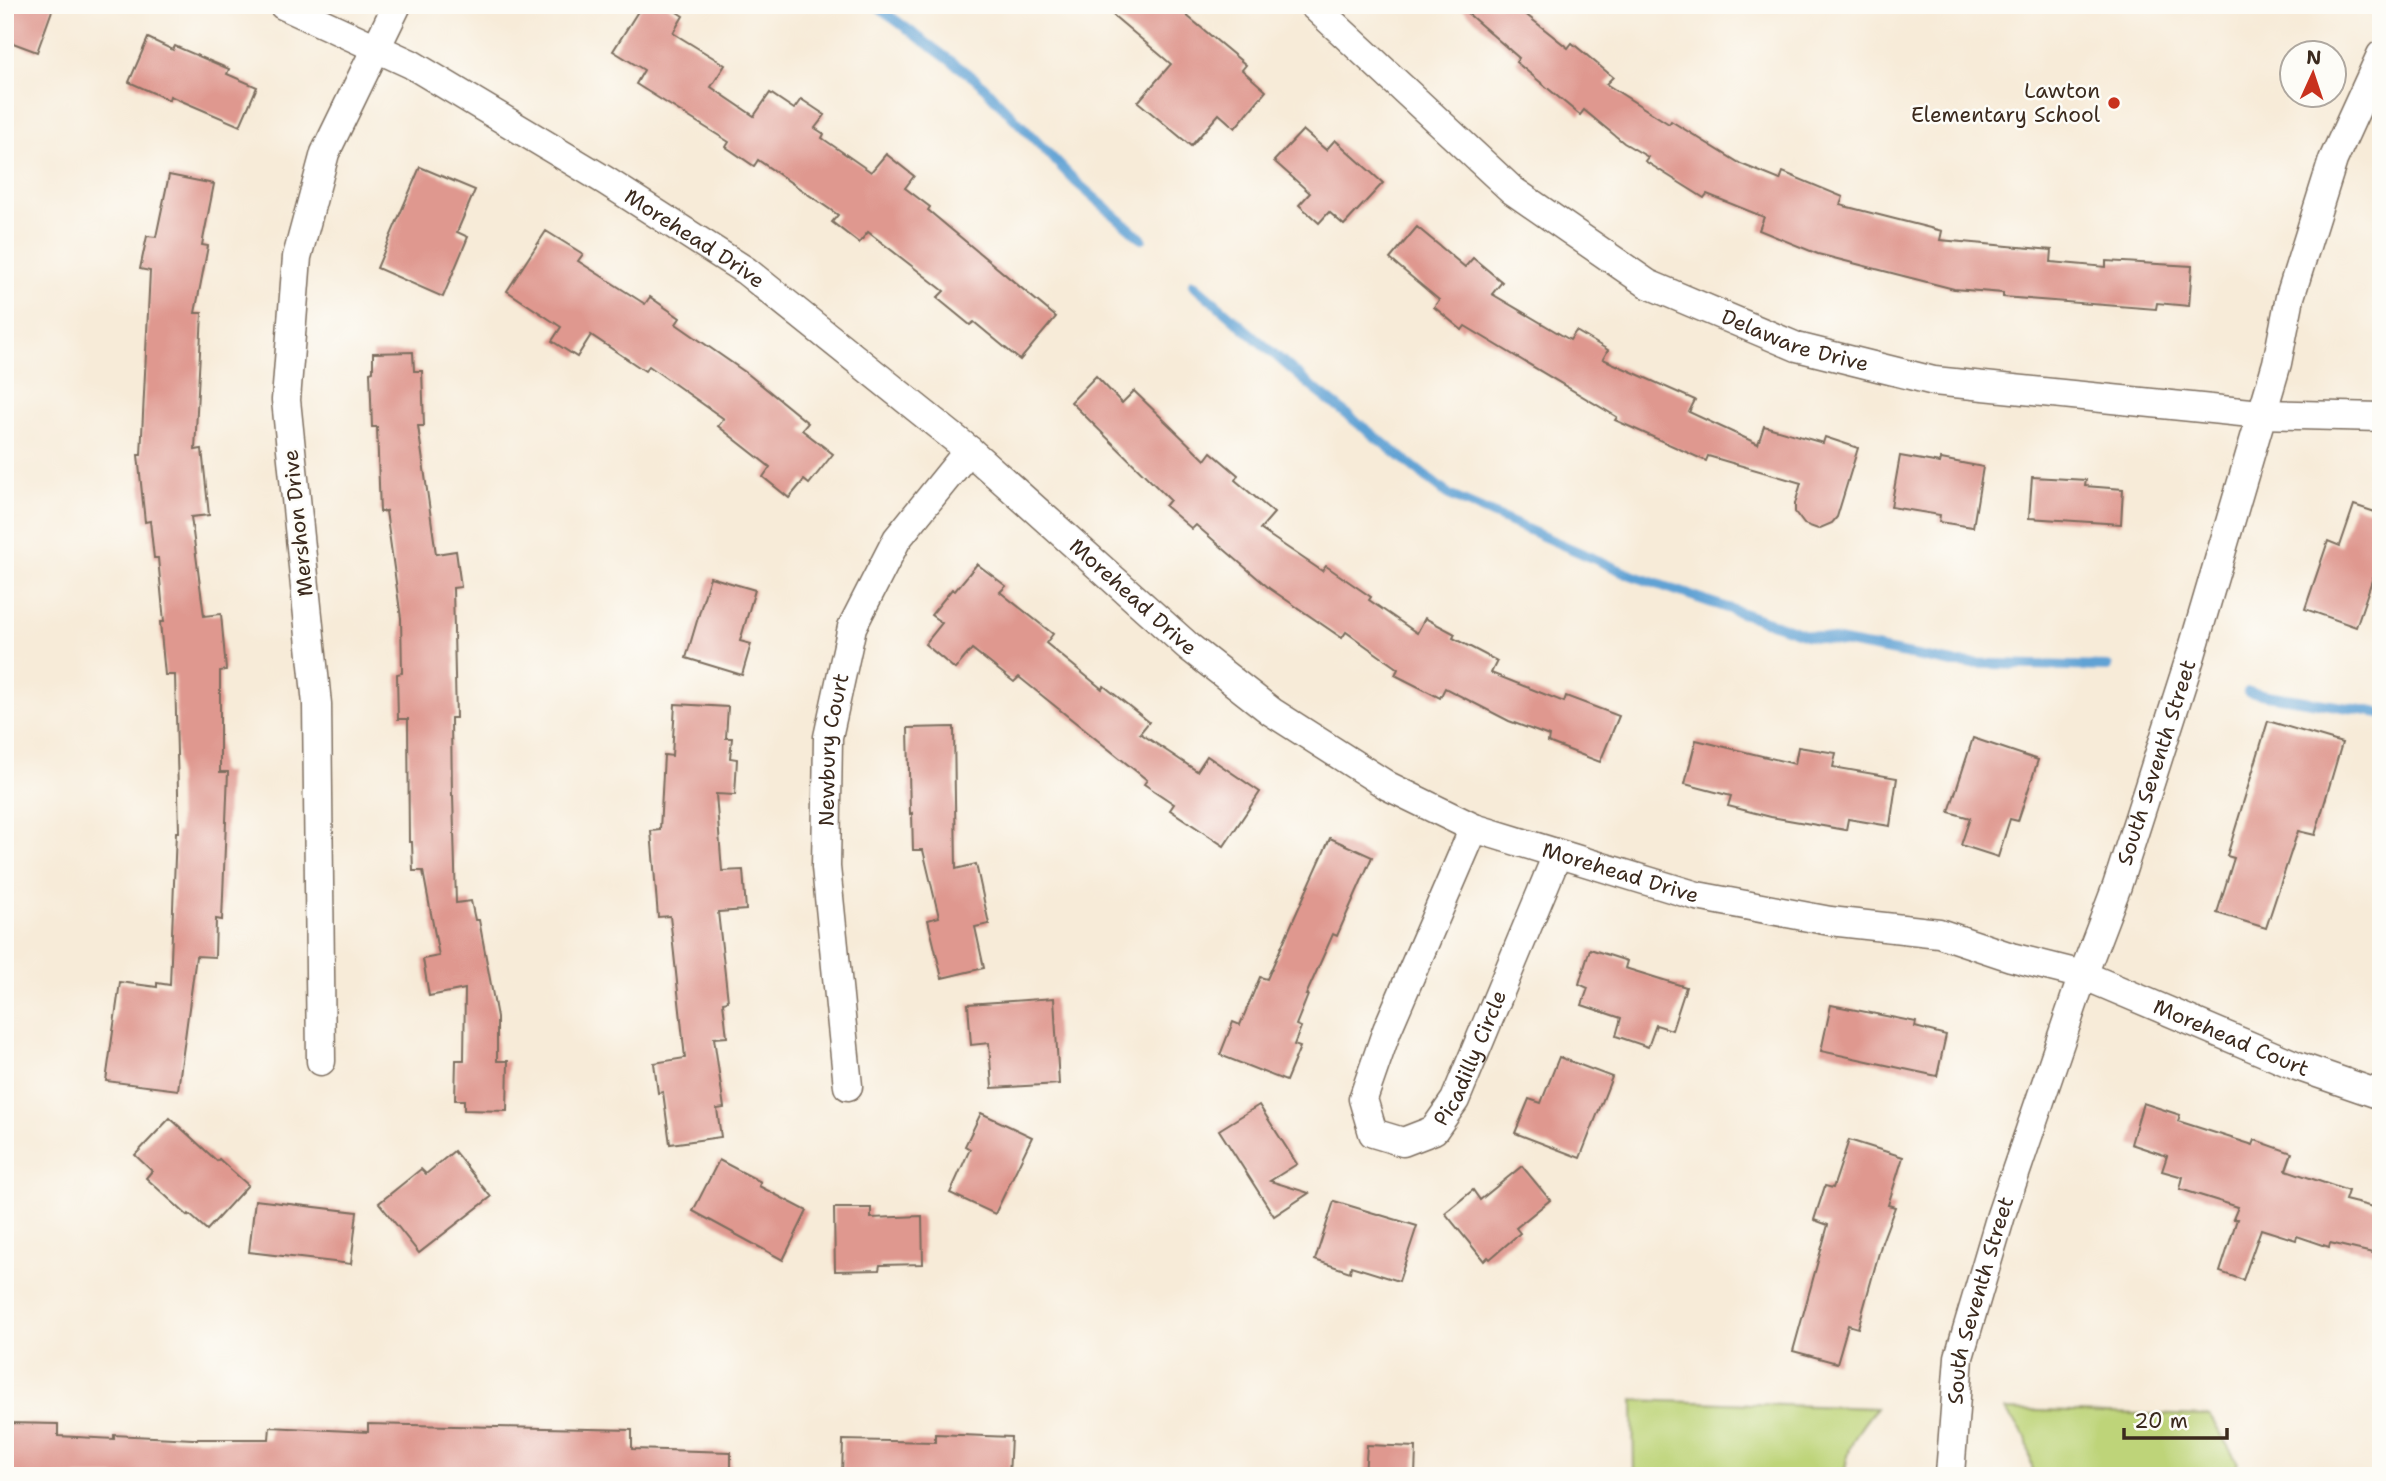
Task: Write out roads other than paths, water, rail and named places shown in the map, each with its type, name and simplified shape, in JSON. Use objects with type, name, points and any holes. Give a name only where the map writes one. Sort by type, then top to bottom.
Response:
[{"type":"street","name":"Morehead Drive","points":[[283,5],[411,64],[571,160],[746,271],[968,450],[1189,647],[1272,712],[1388,786],[1474,828],[1697,896],[1830,921],[1939,933],[2011,957],[2083,975]]},
{"type":"street","name":"Mershon Drive","points":[[321,1061],[317,704],[286,400],[297,257],[325,153],[397,5]]},
{"type":"street","name":"Delaware Drive","points":[[1313,5],[1512,190],[1648,284],[1797,348],[1934,381],[2261,414],[2381,417]]},
{"type":"street","name":"South Seventh Street","points":[[1950,1474],[1959,1357],[2001,1214],[2083,975],[2117,886],[2191,655],[2277,363],[2290,297],[2333,160],[2381,55]]},
{"type":"street","name":"Newbury Court","points":[[848,1086],[826,867],[828,737],[852,627],[897,539],[968,450]]},
{"type":"street","name":"Picadilly Circle","points":[[1474,828],[1387,1030],[1363,1099],[1373,1133],[1403,1142],[1434,1130],[1455,1100],[1557,855]]},
{"type":"street","name":"Morehead Court","points":[[2083,975],[2297,1066],[2381,1095]]},
{"type":"waterway","points":[[875,5],[978,81],[1076,182],[1142,239]]},
{"type":"waterway","points":[[1193,284],[1311,386],[1449,495],[1631,575],[1806,635],[1953,663],[2108,667]]},
{"type":"waterway","points":[[2248,692],[2381,713]]},
{"type":"place","name":"Lawton Elementary School","points":[[2114,103]]}]
